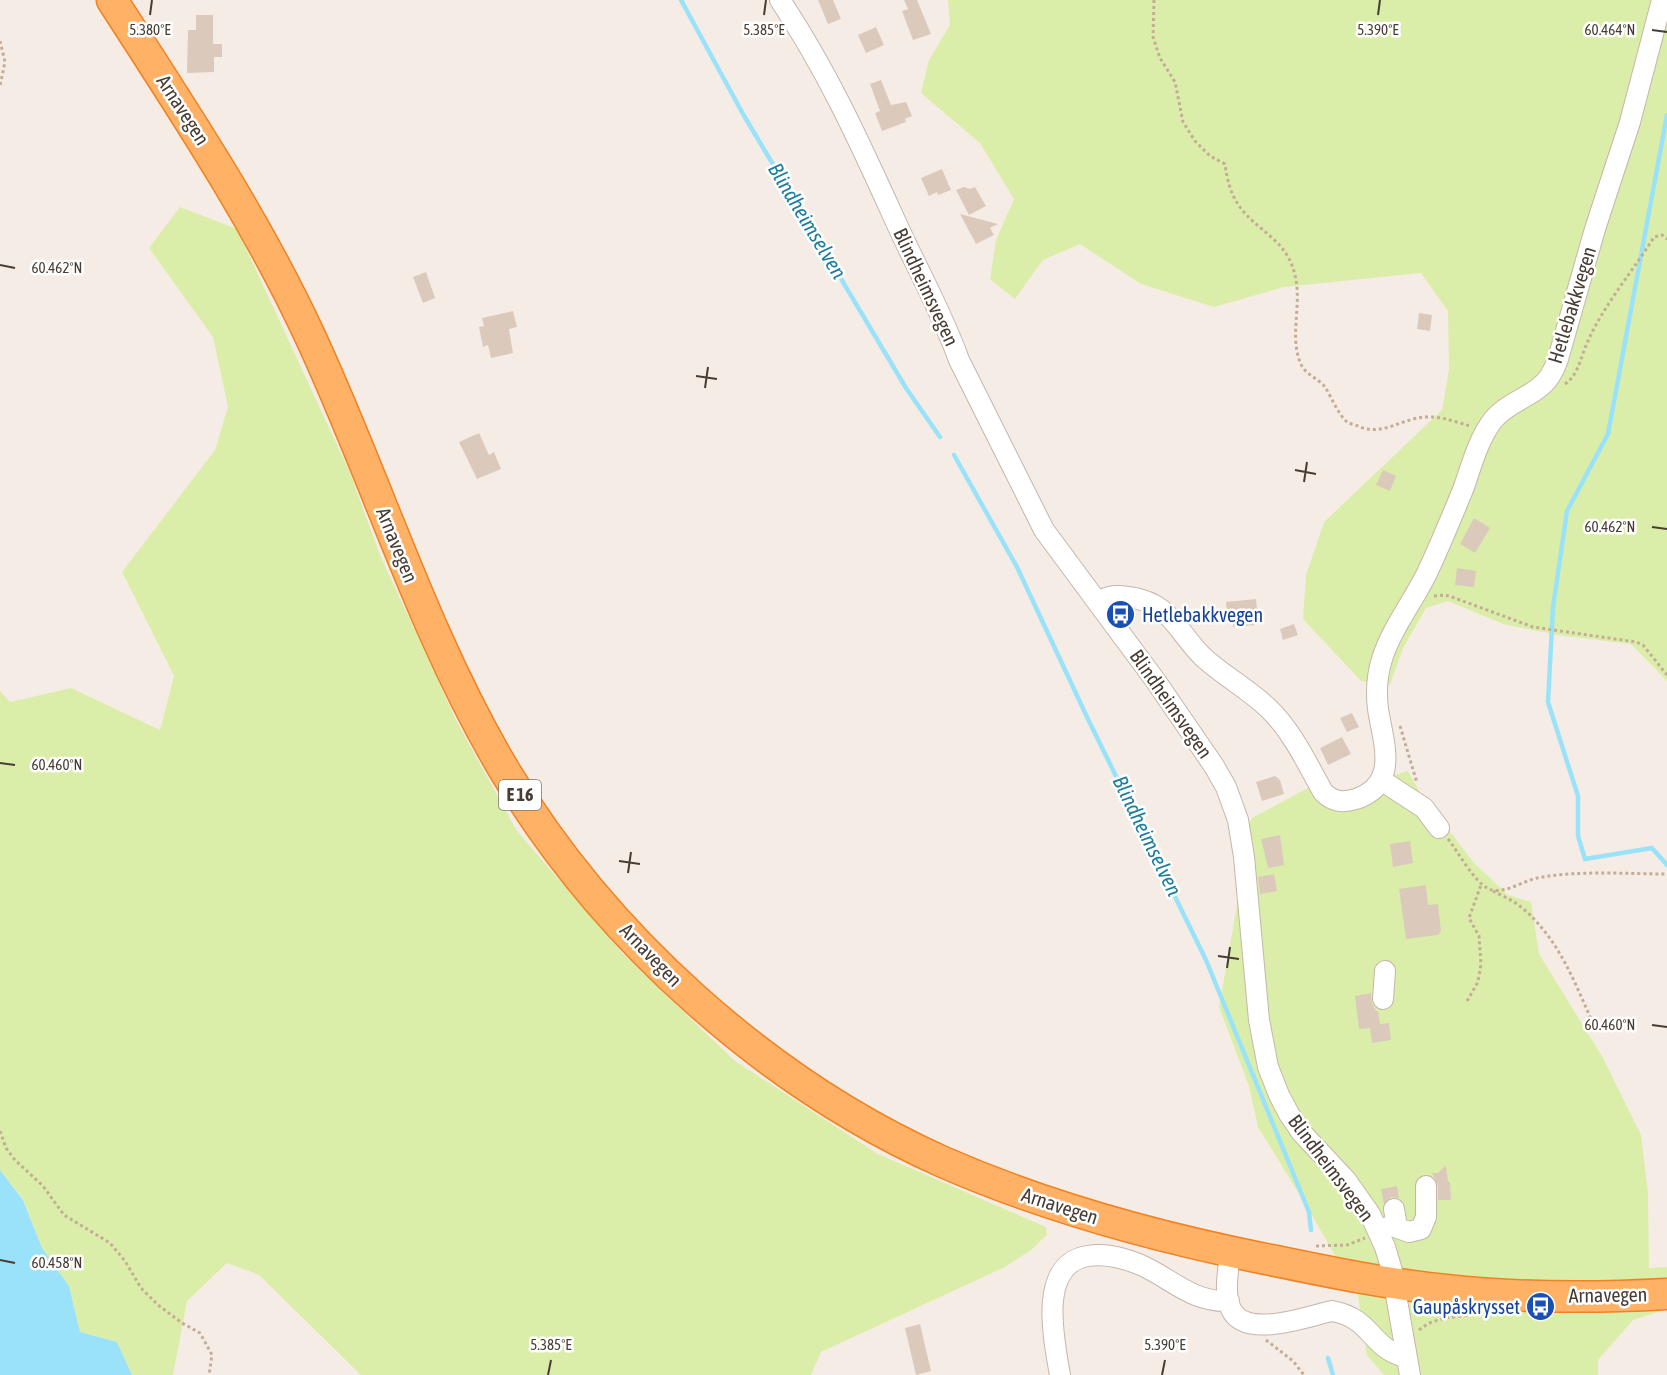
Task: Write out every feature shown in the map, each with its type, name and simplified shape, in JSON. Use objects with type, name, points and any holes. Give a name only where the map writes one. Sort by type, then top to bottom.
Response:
[{"type":"highway","name":"Arnavegen","points":[[112,0],[222,171],[276,267],[345,415],[424,609],[485,736],[523,799],[551,840],[623,927],[685,990],[750,1045],[816,1092],[887,1134],[981,1178],[1061,1207],[1146,1232],[1230,1252],[1359,1278],[1448,1290],[1523,1296],[1667,1294]]},
{"type":"street","name":"Blindheimsvegen","points":[[780,0],[821,65],[865,152],[920,274],[949,331],[959,360],[1031,507],[1058,551],[1099,602],[1191,731],[1226,787],[1238,820],[1244,857],[1259,1020],[1268,1067],[1288,1114],[1302,1133],[1360,1199],[1388,1221],[1394,1274]]},
{"type":"street","name":"Hetlebakkvegen","points":[[1381,780],[1385,770],[1385,748],[1377,689],[1384,653],[1426,574],[1485,433],[1495,418],[1509,405],[1547,379],[1558,359],[1595,229],[1630,122],[1662,0]]},
{"type":"street","points":[[1099,602],[1112,596],[1143,599],[1166,612],[1203,656],[1279,719],[1323,792],[1330,799],[1341,801],[1354,799],[1370,791],[1381,780],[1424,808],[1439,828]]},
{"type":"street","points":[[1383,999],[1385,971]]},
{"type":"street","points":[[1388,1221],[1409,1232],[1421,1229],[1425,1217],[1425,1186]]},
{"type":"street","points":[[1230,1252],[1229,1301],[1231,1310],[1239,1318],[1248,1323],[1263,1326],[1332,1311],[1343,1312],[1362,1323],[1381,1346],[1406,1359]]},
{"type":"street","points":[[1060,1375],[1053,1325],[1055,1286],[1068,1263],[1082,1257],[1097,1255],[1125,1259],[1143,1266],[1190,1294],[1216,1302],[1229,1301]]},
{"type":"street","points":[[1396,1295],[1406,1359]]},
{"type":"path","points":[[1154,0],[1153,37],[1160,58],[1175,82],[1183,122],[1195,141],[1210,156],[1225,164],[1227,183],[1235,201],[1248,218],[1287,255],[1296,276],[1298,296],[1296,342],[1300,363],[1310,376],[1324,385],[1348,422],[1368,430],[1382,430],[1424,417],[1454,421],[1485,433]]},
{"type":"path","points":[[0,41],[5,62],[0,86]]},
{"type":"path","points":[[1547,379],[1560,385],[1570,381],[1602,313],[1654,237],[1658,234],[1666,238]]},
{"type":"path","points":[[1431,597],[1438,595],[1452,597],[1533,627],[1636,642],[1643,645],[1667,675]]},
{"type":"path","points":[[1400,726],[1424,808]]},
{"type":"path","points":[[1439,828],[1481,884],[1520,906],[1553,941],[1577,985],[1597,1032]]},
{"type":"path","points":[[1492,890],[1506,890],[1518,883],[1561,875],[1667,874]]},
{"type":"path","points":[[1467,1001],[1478,982],[1481,964],[1479,936],[1469,918],[1481,884]]},
{"type":"path","points":[[0,1131],[6,1148],[15,1160],[44,1186],[64,1215],[110,1243],[125,1261],[141,1288],[158,1305],[200,1333],[212,1355],[208,1375]]},
{"type":"path","points":[[1311,1246],[1347,1245],[1367,1238],[1368,1232],[1388,1221]]},
{"type":"path","points":[[1406,1359],[1414,1334],[1434,1320],[1474,1314]]},
{"type":"path","points":[[1263,1326],[1261,1337],[1293,1361],[1304,1375]]},
{"type":"green space","points":[[948,0],[1667,0],[1667,681],[1631,644],[1557,635],[1503,624],[1448,601],[1426,608],[1403,648],[1390,685],[1361,681],[1303,619],[1306,575],[1324,522],[1442,410],[1449,370],[1448,311],[1421,273],[1284,287],[1214,307],[1141,284],[1080,244],[1043,260],[1015,299],[990,279],[996,240],[1014,199],[980,143],[921,93],[929,60],[950,25]]},
{"type":"green space","points":[[180,207],[237,229],[350,473],[380,555],[457,722],[517,831],[623,954],[735,1061],[878,1154],[1046,1227],[1047,1235],[1031,1250],[1005,1267],[821,1352],[811,1375],[361,1375],[259,1275],[227,1263],[187,1301],[173,1375],[132,1375],[117,1342],[80,1332],[69,1286],[42,1248],[23,1199],[0,1170],[0,691],[10,702],[71,688],[160,730],[174,676],[122,572],[215,450],[228,407],[213,337],[149,248]]},
{"type":"green space","points":[[1408,771],[1421,794],[1474,863],[1508,895],[1531,902],[1539,954],[1602,1056],[1641,1135],[1648,1193],[1649,1268],[1667,1267],[1667,1309],[1633,1320],[1598,1360],[1598,1375],[1384,1375],[1367,1355],[1358,1296],[1258,1127],[1249,1086],[1219,1007],[1240,888],[1235,850],[1252,818],[1308,788],[1346,790]]},
{"type":"water","points":[[0,1170],[23,1200],[42,1248],[69,1286],[80,1332],[117,1342],[132,1375],[0,1375]]},
{"type":"building","points":[[818,0],[833,0],[841,19],[828,24]]},
{"type":"building","points":[[904,0],[917,0],[931,34],[913,40],[902,11],[908,9]]},
{"type":"building","points":[[196,15],[213,15],[213,44],[222,44],[222,57],[214,57],[214,72],[187,73],[188,30],[196,30]]},
{"type":"building","points":[[876,27],[884,45],[866,53],[858,35]]},
{"type":"building","points":[[881,80],[891,105],[906,102],[912,116],[905,119],[906,122],[882,131],[875,113],[880,111],[870,84]]},
{"type":"building","points":[[942,169],[951,190],[929,196],[921,178]]},
{"type":"building","points":[[964,187],[970,189],[975,187],[986,206],[969,215],[956,190]]},
{"type":"building","points":[[960,214],[998,224],[990,228],[994,235],[976,244]]},
{"type":"building","points":[[426,272],[435,298],[423,303],[413,277]]},
{"type":"building","points":[[513,311],[517,327],[509,329],[513,353],[491,358],[488,345],[483,347],[479,327],[484,326],[482,318]]},
{"type":"building","points":[[1419,313],[1432,315],[1430,331],[1417,329]]},
{"type":"building","points":[[479,433],[489,455],[494,452],[501,469],[477,479],[459,442]]},
{"type":"building","points":[[1383,470],[1396,476],[1390,491],[1376,485]]},
{"type":"building","points":[[1474,518],[1490,528],[1475,553],[1460,544]]},
{"type":"building","points":[[1457,568],[1476,571],[1474,587],[1455,585]]},
{"type":"building","points":[[1256,599],[1258,620],[1255,620],[1255,625],[1233,627],[1233,623],[1228,623],[1226,602]]},
{"type":"building","points":[[1294,624],[1298,635],[1283,640],[1280,629]]},
{"type":"building","points":[[1352,713],[1359,727],[1347,732],[1340,718]]},
{"type":"building","points":[[1342,737],[1351,754],[1328,765],[1320,748]]},
{"type":"building","points":[[1275,776],[1280,780],[1284,794],[1262,801],[1256,782]]},
{"type":"building","points":[[1280,835],[1284,865],[1268,868],[1261,839]]},
{"type":"building","points":[[1410,841],[1413,863],[1393,867],[1390,844]]},
{"type":"building","points":[[1274,874],[1277,891],[1260,894],[1258,877]]},
{"type":"building","points":[[1426,885],[1428,905],[1438,904],[1441,931],[1438,935],[1406,939],[1399,889]]},
{"type":"building","points":[[1371,993],[1372,1004],[1378,1011],[1380,1024],[1389,1023],[1391,1040],[1372,1043],[1370,1028],[1359,1029],[1355,996]]},
{"type":"building","points":[[1446,1165],[1451,1200],[1438,1200],[1438,1185],[1432,1173],[1438,1173]]},
{"type":"building","points":[[1397,1186],[1399,1198],[1391,1197],[1384,1204],[1381,1189]]},
{"type":"building","points":[[920,1324],[931,1371],[916,1375],[905,1328]]},
{"type":"waterway","name":"Blindheimselven","points":[[681,0],[743,114],[906,388],[940,437]]},
{"type":"waterway","points":[[1667,115],[1608,434],[1567,511],[1553,607],[1548,702],[1578,796],[1578,836],[1585,859],[1652,848],[1667,865]]},
{"type":"waterway","name":"Blindheimselven","points":[[954,455],[1017,567],[1087,717],[1206,960],[1309,1212],[1311,1230]]},
{"type":"waterway","name":"Blindheimselven","points":[[1328,1358],[1333,1375]]},
{"type":"place","name":"Hetlebakkvegen","points":[[1121,615]]},
{"type":"place","name":"Gaupåskrysset","points":[[1541,1307]]}]
